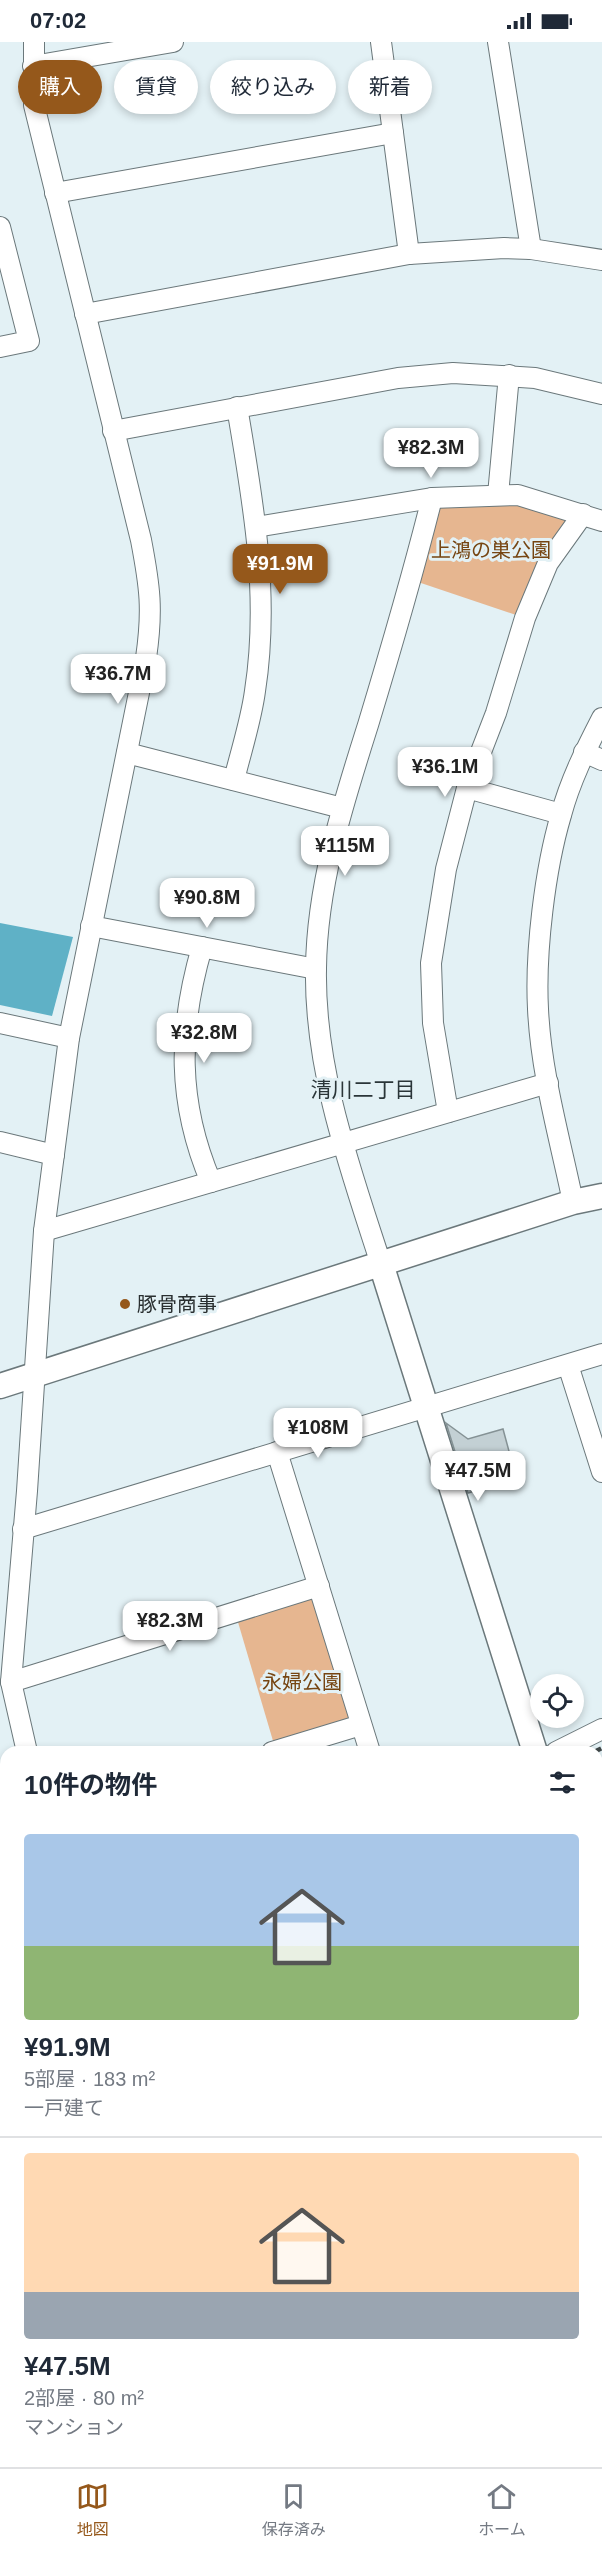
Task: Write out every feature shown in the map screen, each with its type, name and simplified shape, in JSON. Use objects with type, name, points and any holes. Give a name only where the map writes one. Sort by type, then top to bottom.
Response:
[{"type":"street","points":[[33,60],[34,42]]},
{"type":"street","points":[[68,60],[173,42]]},
{"type":"street","points":[[381,42],[409,254]]},
{"type":"street","points":[[498,42],[531,249]]},
{"type":"street","points":[[26,1746],[11,1682],[44,1231],[69,1038],[146,658],[152,618],[150,584],[143,551],[36,114]]},
{"type":"street","points":[[55,193],[393,133]]},
{"type":"street","points":[[0,227],[29,341],[0,347]]},
{"type":"street","points":[[85,314],[409,254],[504,248],[531,249],[602,260]]},
{"type":"street","points":[[113,431],[398,378],[453,373],[509,375],[573,385],[602,393]]},
{"type":"street","points":[[498,495],[509,375]]},
{"type":"street","points":[[234,780],[255,691],[260,644],[261,588],[256,527],[237,407]]},
{"type":"street","points":[[256,527],[432,498],[498,495],[518,495],[602,521]]},
{"type":"street","points":[[432,498],[412,580],[342,808],[327,874],[319,921],[316,969],[323,1059],[343,1143],[533,1746]]},
{"type":"street","points":[[447,1112],[433,1023],[431,963],[446,869],[467,788],[496,712],[525,618],[548,563],[583,514]]},
{"type":"street","points":[[573,1202],[548,1083],[538,1010],[539,945],[550,865],[561,814],[593,756],[602,718]]},
{"type":"street","points":[[127,753],[342,808]]},
{"type":"street","points":[[467,788],[561,814]]},
{"type":"street","points":[[92,926],[316,969]]},
{"type":"street","points":[[202,947],[190,988],[184,1034],[189,1118],[198,1153],[211,1182]]},
{"type":"street","points":[[0,1023],[69,1038]]},
{"type":"street","points":[[44,1231],[548,1083]]},
{"type":"street","points":[[0,1142],[54,1155]]},
{"type":"street","points":[[0,1386],[573,1202],[602,1196]]},
{"type":"street","points":[[23,1529],[602,1354]]},
{"type":"street","points":[[568,1365],[602,1472]]},
{"type":"street","points":[[277,1452],[368,1746]]},
{"type":"street","points":[[11,1682],[319,1586]]},
{"type":"street","points":[[292,1746],[361,1725]]},
{"type":"street","points":[[568,1746],[602,1729]]},
{"type":"green space","name":"上鴻の巣公園","points":[[490,495],[583,514],[525,618],[412,580],[432,498]]},
{"type":"green space","name":"永婦公園","points":[[319,1586],[361,1725],[292,1746],[275,1746],[235,1612]]},
{"type":"water","points":[[0,923],[73,937],[52,1016],[0,1005]]},
{"type":"building","points":[[446,1423],[468,1439],[503,1429],[513,1466],[481,1475],[485,1488],[468,1493]]},
{"type":"place","name":"豚骨商事","points":[[125,1304]]},
{"type":"district","name":"清川二丁目","points":[[363,1090]]}]
